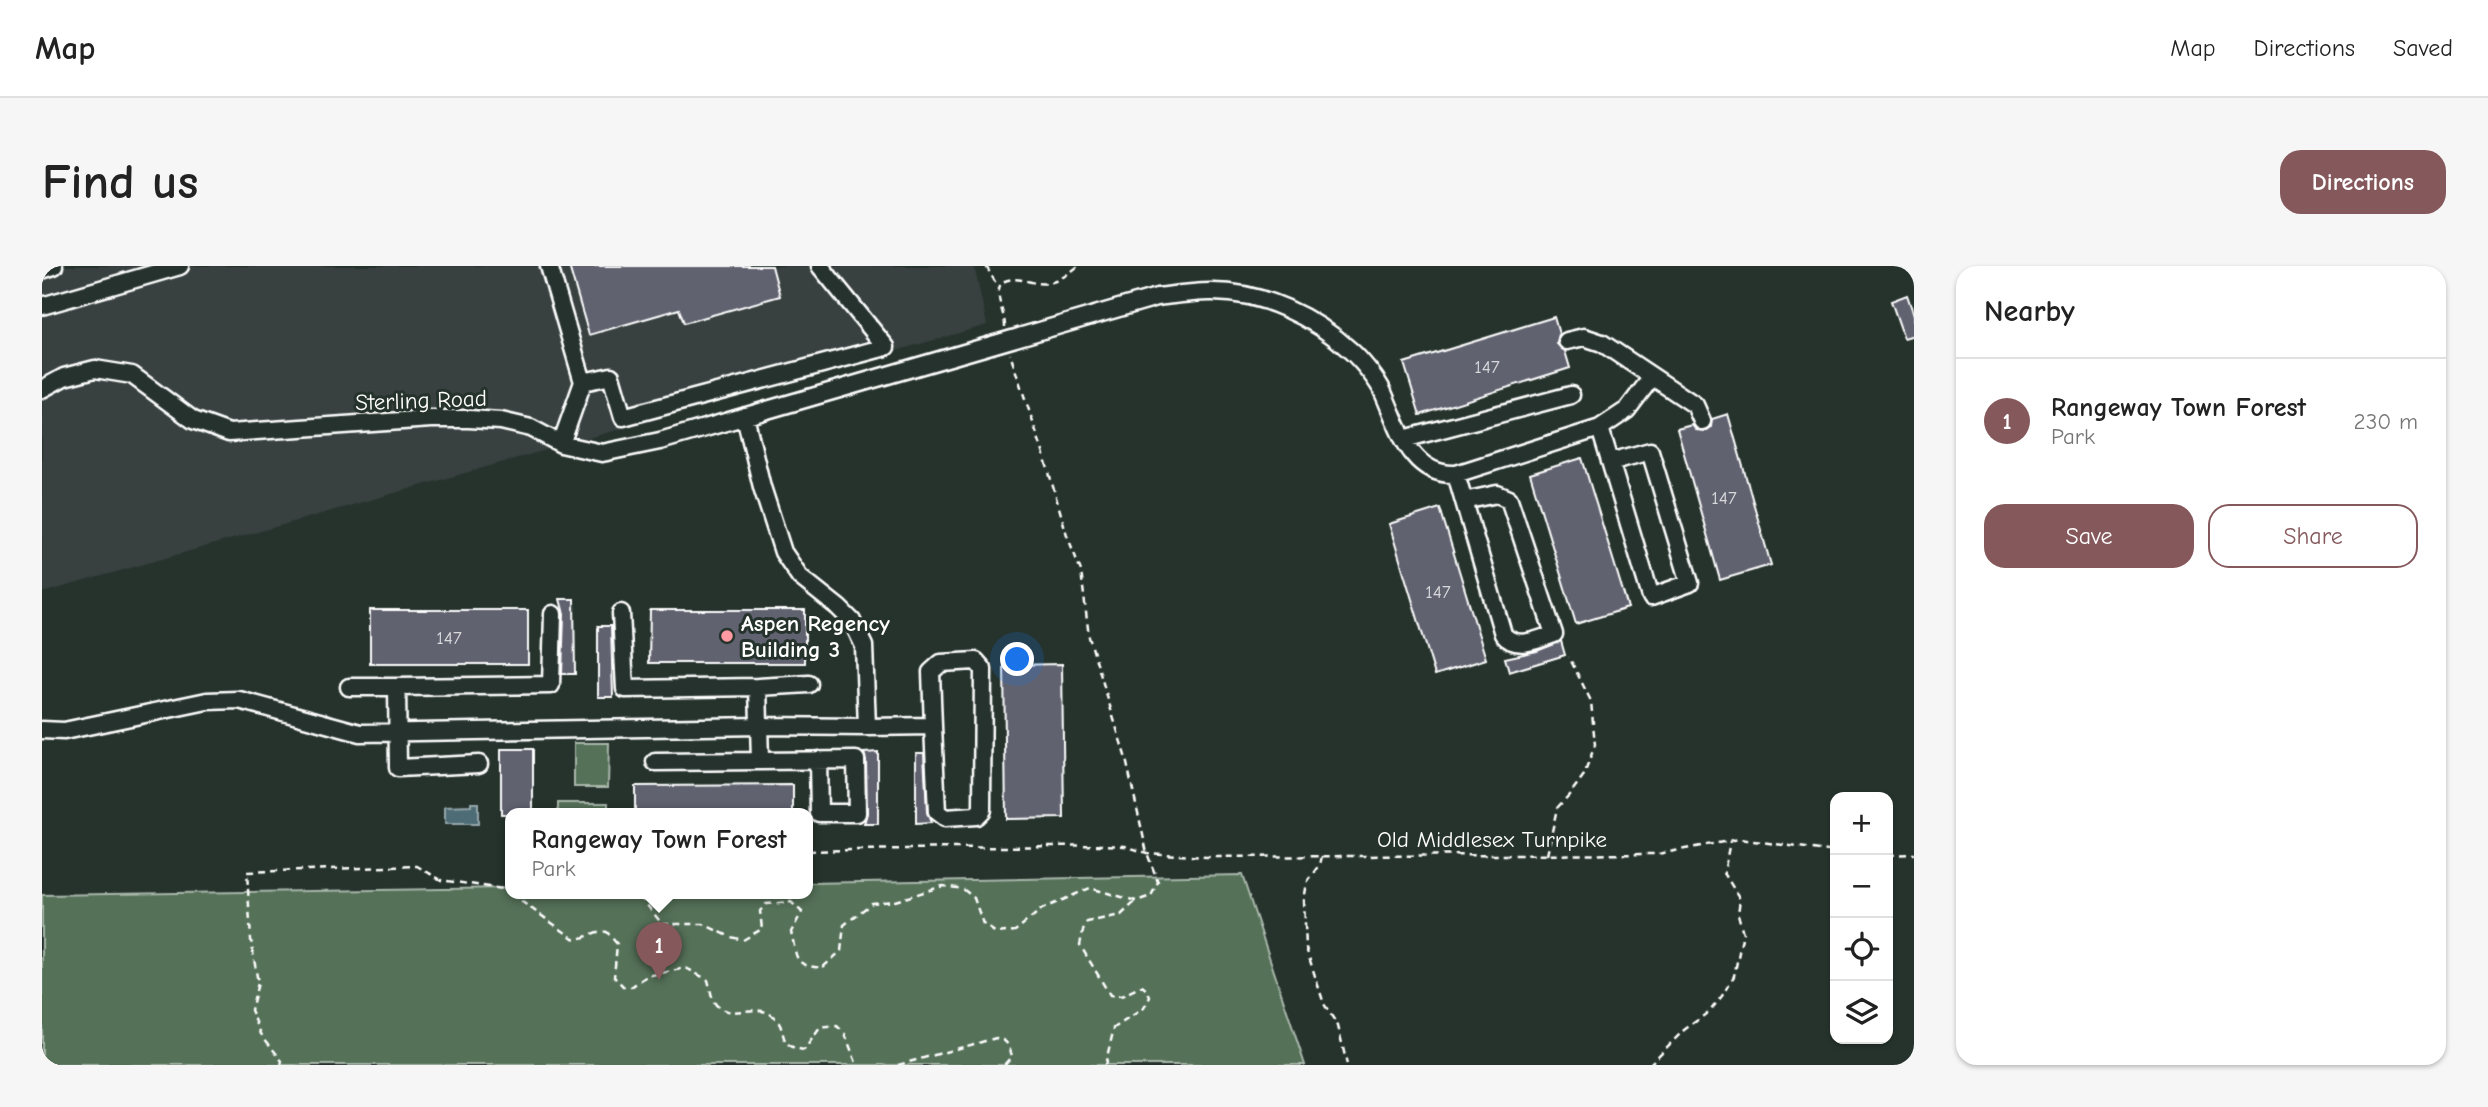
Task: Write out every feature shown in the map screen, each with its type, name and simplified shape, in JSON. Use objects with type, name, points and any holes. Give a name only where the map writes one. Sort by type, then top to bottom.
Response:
[{"type":"street","points":[[42,270],[54,266]]},
{"type":"street","points":[[42,306],[180,266]]},
{"type":"street","points":[[549,266],[583,382],[561,444]]},
{"type":"street","points":[[583,382],[611,376],[623,417],[886,346],[820,266]]},
{"type":"street","name":"Sterling Road","points":[[42,389],[64,377],[95,369],[132,375],[193,420],[229,433],[431,419],[469,419],[501,421],[531,428],[561,444],[602,453],[660,441],[1157,297],[1212,291],[1256,298],[1297,312],[1352,351],[1379,385],[1404,439],[1421,464],[1445,475],[1456,474]]},
{"type":"street","points":[[1567,341],[1584,337],[1602,343],[1695,405],[1702,421]]},
{"type":"street","points":[[1464,500],[1497,494],[1509,499],[1554,634],[1527,642],[1517,642],[1510,641],[1503,634],[1456,474],[1600,428],[1627,410],[1652,377]]},
{"type":"street","points":[[1404,439],[1428,435],[1571,395]]},
{"type":"street","points":[[745,416],[762,487],[783,552],[800,577],[852,621],[864,646],[867,727]]},
{"type":"street","points":[[1600,428],[1610,462],[1651,597],[1690,583],[1650,451],[1610,462]]},
{"type":"street","points":[[621,613],[625,689],[809,684]]},
{"type":"street","points":[[349,687],[551,685],[553,614]]},
{"type":"street","points":[[976,661],[983,668],[982,810],[976,816],[945,818],[937,812],[933,726],[931,672],[941,663],[976,661]]},
{"type":"street","points":[[397,687],[398,768],[479,764]]},
{"type":"street","points":[[758,687],[760,761]]},
{"type":"street","points":[[42,730],[64,731],[207,701],[239,700],[360,733],[760,726],[933,726]]},
{"type":"street","points":[[655,762],[818,760]]},
{"type":"path","points":[[986,266],[999,288]]},
{"type":"path","points":[[1078,266],[1047,284],[1004,280],[999,288],[998,298],[1004,310],[1007,341],[1023,398],[1081,571],[1089,637],[1126,759],[1147,853],[1158,879],[1158,887],[1151,897],[1136,901],[1121,915],[1087,922],[1084,926],[1080,945],[1110,995],[1121,996],[1142,986],[1150,997],[1144,1008],[1114,1028],[1105,1065]]},
{"type":"path","points":[[1547,855],[1557,808],[1584,775],[1595,744],[1591,701],[1569,657]]},
{"type":"path","name":"Old Middlesex Turnpike","points":[[813,851],[1102,845],[1125,846],[1147,853],[1208,857],[1658,854],[1739,839],[1830,851]]},
{"type":"path","points":[[1649,1065],[1688,1027],[1710,1011],[1734,976],[1743,933],[1738,914],[1740,899],[1724,873],[1730,841]]},
{"type":"path","points":[[1893,855],[1914,854]]},
{"type":"path","points":[[1322,856],[1320,865],[1307,883],[1304,900],[1306,948],[1324,1004],[1338,1026],[1348,1065]]},
{"type":"path","points":[[287,1065],[282,1063],[261,1034],[251,1010],[258,984],[251,940],[247,872],[417,866],[441,880],[505,890]]},
{"type":"path","points":[[640,899],[662,924],[703,924],[743,940],[762,929],[760,911],[766,904],[791,902],[802,912],[791,932],[799,962],[804,967],[822,968],[841,951],[844,925],[872,903],[895,901],[943,887],[963,889],[974,898],[984,924],[996,933],[1015,931],[1042,909],[1090,888],[1136,901]]},
{"type":"path","points":[[520,899],[576,939],[587,937],[596,931],[607,932],[617,944],[614,977],[624,987],[631,987],[647,976],[686,968],[708,980],[715,1003],[729,1012],[763,1010],[773,1016],[780,1024],[785,1043],[793,1049],[804,1050],[810,1045],[817,1029],[836,1026],[845,1034],[857,1065]]},
{"type":"path","points":[[898,1065],[996,1038],[1003,1039],[1009,1045],[1012,1056],[1004,1065]]},
{"type":"shaded area","points":[[42,266],[974,266],[987,325],[42,593]]},
{"type":"green space","points":[[574,743],[609,743],[608,787],[574,787]]},
{"type":"green space","points":[[558,803],[608,803],[608,808],[558,808]]},
{"type":"green space","points":[[1242,875],[1305,1065],[42,1065],[42,895],[505,888],[505,899],[813,899],[813,883]]},
{"type":"water","points":[[471,803],[478,803],[478,824],[445,824],[445,807],[471,806]]},
{"type":"building","points":[[569,266],[772,266],[780,296],[684,323],[679,309],[589,335]]},
{"type":"building","points":[[1907,295],[1914,315],[1914,335],[1904,338],[1891,301]]},
{"type":"building","points":[[1554,317],[1559,334],[1557,344],[1565,351],[1570,368],[1420,415],[1404,363]]},
{"type":"building","points":[[1728,414],[1771,565],[1720,580],[1677,429],[1692,425],[1696,430],[1706,431],[1711,427],[1712,419]]},
{"type":"building","points":[[1582,458],[1628,608],[1576,624],[1530,474]]},
{"type":"building","points":[[1440,508],[1486,659],[1435,675],[1389,524]]},
{"type":"building","points":[[560,599],[574,599],[575,674],[562,674],[564,614]]},
{"type":"building","points":[[370,610],[528,610],[528,664],[370,664]]},
{"type":"building","name":"Aspen Regency Building 3","points":[[650,610],[805,610],[805,663],[649,663]]},
{"type":"building","points":[[598,626],[611,626],[613,697],[598,697]]},
{"type":"building","points":[[1561,641],[1565,655],[1509,672],[1505,658],[1537,651]]},
{"type":"building","points":[[1062,664],[1064,818],[1006,819],[1004,665]]},
{"type":"building","points":[[501,749],[533,749],[533,808],[505,808],[505,814],[501,814]]},
{"type":"building","points":[[878,752],[878,824],[864,824],[867,813],[864,753]]},
{"type":"building","points":[[916,753],[924,753],[927,812],[931,823],[916,824]]},
{"type":"building","points":[[793,785],[793,808],[635,808],[635,786]]},
{"type":"place","name":"Aspen Regency Building 3","points":[[727,636]]},
{"type":"place","name":"Rangeway Town Forest","points":[[659,980]]}]
